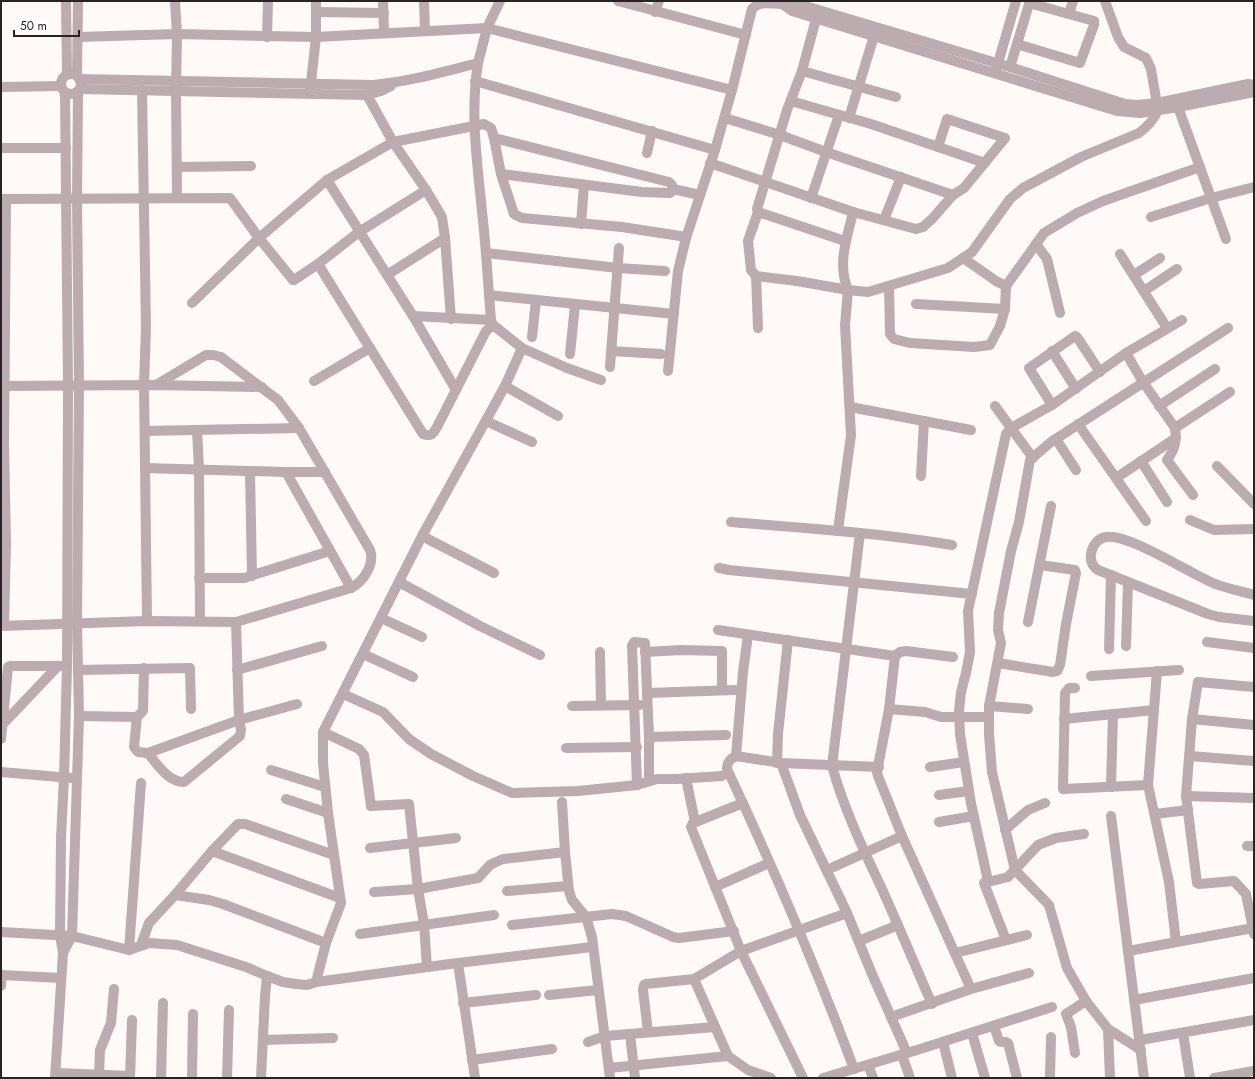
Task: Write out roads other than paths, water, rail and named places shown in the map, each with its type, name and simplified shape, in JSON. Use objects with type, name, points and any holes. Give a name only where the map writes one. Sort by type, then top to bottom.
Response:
[{"type":"street","points":[[1,87],[63,89],[71,94],[76,82],[66,1]]},
{"type":"street","points":[[78,1],[68,385],[66,624],[63,666],[64,778],[61,838],[60,936],[63,953],[56,1075],[130,1077],[132,1020]]},
{"type":"street","points":[[175,1],[177,34],[177,198]]},
{"type":"street","points":[[267,37],[268,1]]},
{"type":"street","points":[[310,89],[316,37],[316,1]]},
{"type":"street","points":[[383,1],[384,33]]},
{"type":"street","points":[[424,1],[425,31]]},
{"type":"street","points":[[318,264],[423,434],[430,435],[433,433],[486,331],[492,323],[474,126],[475,81],[487,28],[500,1]]},
{"type":"street","points":[[618,1],[746,35]]},
{"type":"street","points":[[655,12],[659,1]]},
{"type":"street","points":[[668,372],[678,271],[686,238],[725,118],[752,8],[759,1],[782,4],[808,4],[1117,111],[1140,113],[1157,107],[1248,84],[1254,85]]},
{"type":"street","points":[[996,68],[1016,1]]},
{"type":"street","points":[[1069,14],[1073,1]]},
{"type":"street","points":[[756,276],[868,292],[948,268],[972,252],[1010,199],[1023,188],[1081,158],[1139,133],[1146,128],[1156,115],[1157,107],[1151,68],[1146,58],[1124,47],[1118,37],[1105,1]]},
{"type":"street","points":[[1010,67],[1017,44],[1030,2],[1094,21],[1080,63],[1017,44]]},
{"type":"street","points":[[782,4],[792,11],[816,19],[996,68],[1010,67],[1115,102],[1157,107],[1178,107],[1254,92]]},
{"type":"street","points":[[316,12],[384,13]]},
{"type":"street","points":[[758,328],[756,276],[751,270],[748,241],[758,212],[756,209],[802,71],[816,19]]},
{"type":"street","points":[[78,38],[177,34],[316,37],[487,28],[732,90]]},
{"type":"street","points":[[849,118],[874,36]]},
{"type":"street","points":[[76,82],[351,90],[372,85],[398,82],[478,63]]},
{"type":"street","points":[[802,71],[896,96]]},
{"type":"street","points":[[63,953],[72,936],[79,716],[77,623],[79,385],[72,198],[66,148],[62,80],[142,90],[176,86]]},
{"type":"street","points":[[475,81],[715,150]]},
{"type":"street","points":[[351,90],[367,95],[381,91],[398,82]]},
{"type":"street","points":[[142,90],[142,198],[146,328],[144,431],[147,621]]},
{"type":"street","points":[[367,95],[393,142],[426,190],[442,217],[451,319]]},
{"type":"street","points":[[791,101],[849,118],[985,163]]},
{"type":"street","points":[[1178,107],[1226,239]]},
{"type":"street","points":[[811,198],[838,115]]},
{"type":"street","points":[[725,118],[780,135],[953,195]]},
{"type":"street","points":[[710,163],[853,212],[916,229],[922,227],[932,219],[953,195],[964,188],[1005,138],[947,119],[938,147]]},
{"type":"street","points":[[192,303],[258,238],[327,180],[393,142],[484,124],[491,128],[501,174],[514,214],[522,218],[622,227],[686,238]]},
{"type":"street","points":[[647,153],[652,131]]},
{"type":"street","points":[[494,138],[669,182],[673,189]]},
{"type":"street","points":[[1,148],[66,148]]},
{"type":"street","points":[[177,167],[251,166]]},
{"type":"street","points":[[889,286],[890,334],[894,339],[910,343],[974,347],[990,345],[1000,326],[1005,309],[1006,286],[1044,233],[1077,213],[1103,201],[1200,167]]},
{"type":"street","points":[[501,174],[642,192],[670,193],[673,189]]},
{"type":"street","points":[[884,220],[900,177]]},
{"type":"street","points":[[327,180],[387,275],[456,390]]},
{"type":"street","points":[[581,224],[584,185]]},
{"type":"street","points":[[1151,217],[1211,198],[1254,187]]},
{"type":"street","points":[[673,189],[700,195]]},
{"type":"street","points":[[156,385],[206,355],[213,355],[221,357],[278,400],[299,428],[370,550],[372,555],[364,578],[359,584],[351,588],[236,622],[147,621],[3,626],[4,544],[2,442],[4,199],[230,198],[258,238],[293,280],[318,264],[359,232],[426,190]]},
{"type":"street","points":[[758,212],[845,241]]},
{"type":"street","points":[[838,530],[851,435],[845,325],[848,290],[844,280],[842,259],[853,212]]},
{"type":"street","points":[[387,275],[445,238]]},
{"type":"street","points":[[1036,244],[1047,259],[1060,314]]},
{"type":"street","points":[[610,367],[619,248]]},
{"type":"street","points":[[486,253],[618,268],[665,271]]},
{"type":"street","points":[[1120,254],[1168,328]]},
{"type":"street","points":[[963,258],[996,281],[1006,286]]},
{"type":"street","points":[[1134,275],[1160,258]]},
{"type":"street","points":[[1144,291],[1177,269]]},
{"type":"street","points":[[489,295],[674,314]]},
{"type":"street","points":[[532,337],[536,300]]},
{"type":"street","points":[[916,304],[1005,309]]},
{"type":"street","points":[[570,354],[575,305]]},
{"type":"street","points":[[412,316],[492,323],[522,348],[567,368],[601,380]]},
{"type":"street","points":[[988,881],[964,762],[960,734],[960,717],[961,692],[970,652],[968,616],[1005,437],[1011,428],[1052,405],[1126,353],[1182,320]]},
{"type":"street","points":[[1141,1050],[1108,1029],[1084,997],[1066,968],[1049,905],[1015,870],[992,772],[989,734],[989,712],[1001,644],[998,630],[999,613],[1011,552],[1019,522],[1030,460],[1051,442],[1078,424],[1228,328]]},
{"type":"street","points":[[1052,405],[1029,368],[1052,351],[1075,336],[1100,372]]},
{"type":"street","points":[[314,381],[370,348]]},
{"type":"street","points":[[316,982],[326,943],[341,903],[325,787],[322,749],[323,732],[422,536],[505,386],[522,348]]},
{"type":"street","points":[[611,351],[661,354]]},
{"type":"street","points":[[1052,351],[1076,389]]},
{"type":"street","points":[[1126,353],[1142,382],[1160,406],[1176,433],[1177,440],[1173,452],[1167,460],[1193,495]]},
{"type":"street","points":[[1160,406],[1215,368]]},
{"type":"street","points":[[3,387],[68,385],[262,387]]},
{"type":"street","points":[[505,386],[558,416]]},
{"type":"street","points":[[1116,478],[1141,461],[1230,392]]},
{"type":"street","points":[[995,406],[1033,458]]},
{"type":"street","points":[[850,407],[971,430]]},
{"type":"street","points":[[486,421],[532,442]]},
{"type":"street","points":[[921,476],[924,421]]},
{"type":"street","points":[[1078,424],[1146,521]]},
{"type":"street","points":[[144,431],[299,428]]},
{"type":"street","points":[[197,430],[199,469],[200,621]]},
{"type":"street","points":[[1056,439],[1076,470]]},
{"type":"street","points":[[1141,461],[1167,502]]},
{"type":"street","points":[[1217,466],[1254,504]]},
{"type":"street","points":[[145,468],[325,472]]},
{"type":"street","points":[[250,471],[252,576]]},
{"type":"street","points":[[286,472],[351,588]]},
{"type":"street","points":[[1028,622],[1051,506]]},
{"type":"street","points":[[1190,520],[1214,530],[1254,529]]},
{"type":"street","points":[[731,522],[838,530],[913,538],[952,545]]},
{"type":"street","points":[[860,533],[832,766],[840,795],[864,853],[898,925],[932,1004]]},
{"type":"street","points":[[422,536],[494,573]]},
{"type":"street","points":[[1254,595],[1213,583],[1124,539],[1105,537],[1099,540],[1091,551],[1091,562],[1093,567],[1098,570],[1208,614],[1219,617],[1254,621]]},
{"type":"street","points":[[199,578],[244,578],[330,550]]},
{"type":"street","points":[[998,663],[1053,672],[1057,671],[1060,664],[1076,572],[1075,570],[1040,565]]},
{"type":"street","points":[[719,568],[972,594]]},
{"type":"street","points":[[1109,649],[1111,575]]},
{"type":"street","points":[[399,582],[480,626],[540,655]]},
{"type":"street","points":[[1126,646],[1128,582]]},
{"type":"street","points":[[381,618],[422,637]]},
{"type":"street","points":[[148,753],[162,770],[175,779],[184,782],[240,736],[241,730],[239,720],[236,622]]},
{"type":"street","points":[[718,630],[895,656]]},
{"type":"street","points":[[736,756],[743,672],[748,635]]},
{"type":"street","points":[[788,640],[778,734],[779,763],[800,815],[847,913],[891,1017],[905,1054],[910,1078]]},
{"type":"street","points":[[1207,642],[1254,648]]},
{"type":"street","points":[[638,785],[632,643],[645,643],[649,737],[649,780]]},
{"type":"street","points":[[237,670],[322,646]]},
{"type":"street","points":[[645,652],[681,650],[722,651],[722,690]]},
{"type":"street","points":[[953,657],[906,651],[900,652],[895,656],[889,709],[877,772],[902,836],[972,989]]},
{"type":"street","points":[[600,652],[601,705]]},
{"type":"street","points":[[363,654],[413,677]]},
{"type":"street","points":[[1,739],[8,668],[10,666],[63,666]]},
{"type":"street","points":[[2,725],[63,666]]},
{"type":"street","points":[[144,668],[143,711],[137,717],[134,747],[138,752],[148,753],[239,720],[297,704]]},
{"type":"street","points":[[78,670],[191,668],[191,709]]},
{"type":"street","points":[[1091,676],[1179,670]]},
{"type":"street","points":[[1157,671],[1148,784],[1169,882],[1176,942]]},
{"type":"street","points":[[1128,951],[1176,942],[1254,931],[1250,893],[1234,881],[1197,883],[1186,796],[1192,719],[1198,682],[1254,687]]},
{"type":"street","points":[[1075,688],[1068,688],[1065,693],[1063,789],[1148,784]]},
{"type":"street","points":[[647,693],[735,690]]},
{"type":"street","points":[[342,694],[383,712],[409,739],[431,754],[473,776],[512,793],[562,792],[638,785],[649,780],[657,779],[722,776]]},
{"type":"street","points":[[572,706],[647,705]]},
{"type":"street","points":[[889,709],[925,712],[941,717],[960,717],[989,712],[1028,709]]},
{"type":"street","points":[[1064,719],[1154,710]]},
{"type":"street","points":[[1111,787],[1113,714]]},
{"type":"street","points":[[79,716],[137,717]]},
{"type":"street","points":[[1192,719],[1254,725]]},
{"type":"street","points":[[323,732],[360,749],[362,752],[371,806],[409,804],[418,889],[424,924],[427,967]]},
{"type":"street","points":[[649,737],[726,735]]},
{"type":"street","points":[[566,748],[637,747]]},
{"type":"street","points":[[854,1069],[838,1026],[798,930],[727,769],[727,764],[730,759],[736,756],[779,763],[879,767]]},
{"type":"street","points":[[1190,756],[1254,761]]},
{"type":"street","points":[[930,767],[964,762]]},
{"type":"street","points":[[271,770],[325,787]]},
{"type":"street","points":[[1,772],[76,779]]},
{"type":"street","points":[[686,778],[695,822]]},
{"type":"street","points":[[129,950],[141,783]]},
{"type":"street","points":[[939,796],[969,790]]},
{"type":"street","points":[[1186,796],[1254,798]]},
{"type":"street","points":[[286,799],[328,813]]},
{"type":"street","points":[[562,802],[568,891],[572,900],[586,917],[592,937],[592,947],[609,1073],[634,1065],[728,1056]]},
{"type":"street","points":[[743,803],[695,822],[691,827],[741,951],[803,1078]]},
{"type":"street","points":[[1005,830],[1028,810],[1045,803]]},
{"type":"street","points":[[1155,814],[1188,810]]},
{"type":"street","points":[[940,822],[974,816]]},
{"type":"street","points":[[1111,816],[1144,1078]]},
{"type":"street","points":[[141,945],[149,923],[238,824],[242,823],[334,855]]},
{"type":"street","points":[[1006,940],[984,884],[985,882],[1008,877],[1038,844],[1056,838],[1084,834]]},
{"type":"street","points":[[827,870],[902,836]]},
{"type":"street","points":[[370,848],[456,838]]},
{"type":"street","points":[[212,852],[340,898]]},
{"type":"street","points":[[374,892],[418,889],[478,878],[490,865],[503,859],[565,852]]},
{"type":"street","points":[[715,887],[769,863]]},
{"type":"street","points":[[506,891],[568,886]]},
{"type":"street","points":[[175,895],[209,900],[223,904],[326,943]]},
{"type":"street","points":[[648,1032],[643,990],[644,985],[694,979],[741,951],[847,913]]},
{"type":"street","points":[[512,925],[619,914],[673,937],[679,938],[734,931]]},
{"type":"street","points":[[360,934],[494,915]]},
{"type":"street","points":[[859,941],[898,925]]},
{"type":"street","points":[[1,932],[72,936],[129,950],[149,943],[177,945],[246,966],[267,976],[296,984],[307,985],[316,982],[427,967],[592,947]]},
{"type":"street","points":[[955,953],[1027,935]]},
{"type":"street","points":[[458,963],[475,1078]]},
{"type":"street","points":[[891,1017],[972,989],[1029,973]]},
{"type":"street","points":[[1,986],[1,975],[61,978]]},
{"type":"street","points":[[261,1078],[267,976]]},
{"type":"street","points":[[1134,1000],[1254,978]]},
{"type":"street","points":[[694,979],[728,1056],[748,1070],[771,1078]]},
{"type":"street","points":[[99,1075],[100,1050],[111,1023],[114,989]]},
{"type":"street","points":[[549,995],[598,990]]},
{"type":"street","points":[[464,1003],[536,995]]},
{"type":"street","points":[[1076,1053],[1071,1027],[1066,1014],[1084,997]]},
{"type":"street","points":[[161,1078],[163,1003]]},
{"type":"street","points":[[828,1077],[1052,1007]]},
{"type":"street","points":[[227,1078],[229,1010]]},
{"type":"street","points":[[192,1078],[193,1014]]},
{"type":"street","points":[[1140,1040],[1254,1020]]},
{"type":"street","points":[[994,1026],[999,1041],[1008,1043],[1018,1078]]},
{"type":"street","points":[[588,1042],[605,1036],[715,1028]]},
{"type":"street","points":[[1108,1029],[1110,1078]]},
{"type":"street","points":[[972,1033],[985,1078]]},
{"type":"street","points":[[1183,1033],[1190,1078]]},
{"type":"street","points":[[630,1034],[635,1078]]},
{"type":"street","points":[[1050,1078],[1051,1037]]},
{"type":"street","points":[[263,1040],[333,1038]]},
{"type":"street","points":[[942,1042],[952,1078]]},
{"type":"street","points":[[472,1060],[552,1049]]},
{"type":"street","points":[[868,1065],[873,1078]]},
{"type":"street","points":[[1214,1078],[1242,1076],[1254,1071]]}]
